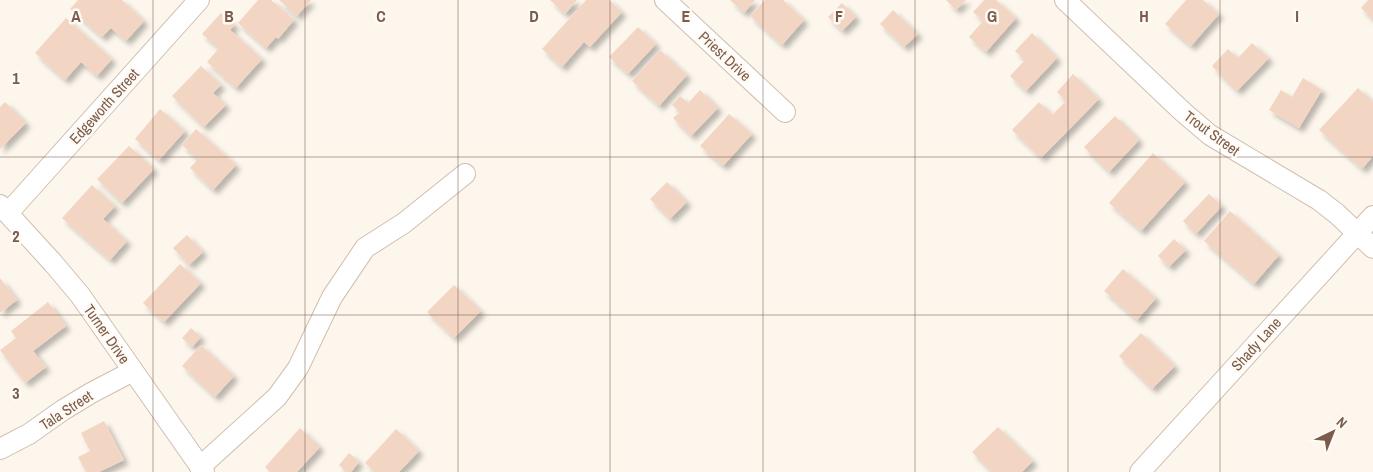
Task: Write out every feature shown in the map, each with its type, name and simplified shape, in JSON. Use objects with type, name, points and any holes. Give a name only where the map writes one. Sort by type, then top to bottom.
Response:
[{"type":"street","name":"Edgeworth Street","points":[[4,209],[199,0]]},
{"type":"street","name":"Priest Drive","points":[[665,0],[785,112]]},
{"type":"street","name":"Trout Street","points":[[1065,0],[1183,112],[1210,135],[1319,200],[1373,248]]},
{"type":"street","points":[[202,470],[277,397],[298,368],[332,297],[365,248],[404,223],[465,174]]},
{"type":"street","name":"Turner Drive","points":[[4,209],[80,296],[202,470]]},
{"type":"street","name":"Shady Lane","points":[[1140,472],[1373,216]]},
{"type":"street","name":"Tala Street","points":[[0,449],[29,434],[91,393],[133,371]]},
{"type":"building","points":[[78,0],[122,0],[144,21],[126,41],[111,28],[102,37],[70,9]]},
{"type":"building","points":[[258,0],[271,0],[294,20],[278,39],[276,37],[266,48],[238,23]]},
{"type":"building","points":[[279,0],[311,0],[297,16]]},
{"type":"building","points":[[550,0],[577,0],[565,14]]},
{"type":"building","points":[[586,0],[609,0],[622,12],[590,47],[584,42],[562,67],[542,49]]},
{"type":"building","points":[[730,0],[755,0],[744,13]]},
{"type":"building","points":[[765,0],[783,0],[804,20],[782,45],[750,16]]},
{"type":"building","points":[[946,0],[966,0],[956,10]]},
{"type":"building","points":[[984,0],[996,0],[1016,18],[986,52],[969,37],[983,21],[973,12]]},
{"type":"building","points":[[1186,0],[1203,0],[1219,14],[1191,46],[1165,24]]},
{"type":"building","points":[[1368,0],[1373,0],[1373,19],[1361,8]]},
{"type":"building","points":[[842,3],[856,17],[842,31],[828,17]]},
{"type":"building","points":[[893,10],[918,34],[904,47],[880,24]]},
{"type":"building","points":[[221,13],[235,25],[230,30],[262,59],[236,88],[207,62],[219,48],[202,34]]},
{"type":"building","points":[[66,18],[112,59],[97,76],[81,62],[65,80],[35,53]]},
{"type":"building","points":[[638,27],[656,44],[628,74],[609,57]]},
{"type":"building","points":[[1032,33],[1057,58],[1026,91],[1010,76],[1025,60],[1015,51]]},
{"type":"building","points":[[1252,43],[1269,58],[1237,91],[1212,66],[1228,49],[1238,58]]},
{"type":"building","points":[[660,50],[687,75],[659,106],[632,81]]},
{"type":"building","points":[[201,66],[221,85],[213,93],[226,105],[204,127],[172,96]]},
{"type":"building","points":[[1073,74],[1099,99],[1041,158],[1012,130],[1039,102],[1052,115],[1066,101],[1057,92]]},
{"type":"building","points":[[1303,78],[1322,90],[1299,128],[1269,110],[1281,90],[1292,97]]},
{"type":"building","points":[[1358,88],[1373,102],[1373,156],[1362,169],[1319,130]]},
{"type":"building","points":[[700,90],[718,108],[691,136],[673,118],[680,112],[672,105],[680,96],[688,103]]},
{"type":"building","points":[[5,102],[26,123],[0,149],[0,107]]},
{"type":"building","points":[[160,109],[185,131],[159,160],[135,139]]},
{"type":"building","points":[[729,114],[752,134],[723,166],[700,146]]},
{"type":"building","points":[[1115,116],[1139,140],[1109,172],[1084,147]]},
{"type":"building","points":[[196,129],[236,165],[213,190],[190,168],[198,159],[182,145]]},
{"type":"building","points":[[129,146],[154,169],[122,203],[97,179]]},
{"type":"building","points":[[1153,153],[1185,182],[1141,231],[1109,203]]},
{"type":"building","points":[[667,182],[687,202],[670,219],[650,199]]},
{"type":"building","points":[[92,185],[115,206],[103,219],[127,241],[110,260],[62,218]]},
{"type":"building","points":[[1209,194],[1222,206],[1196,234],[1183,221]]},
{"type":"building","points":[[1230,211],[1279,255],[1254,284],[1204,241]]},
{"type":"building","points":[[187,235],[203,252],[189,265],[173,248]]},
{"type":"building","points":[[1174,239],[1186,250],[1169,267],[1158,256]]},
{"type":"building","points":[[180,264],[201,283],[164,322],[143,303]]},
{"type":"building","points":[[1123,269],[1156,298],[1137,320],[1104,291]]},
{"type":"building","points":[[0,278],[17,300],[0,313]]},
{"type":"building","points":[[454,285],[481,311],[454,338],[427,312]]},
{"type":"building","points":[[48,302],[66,326],[33,351],[46,367],[25,383],[0,350],[16,338],[11,331]]},
{"type":"building","points":[[191,328],[201,337],[192,347],[182,338]]},
{"type":"building","points":[[1141,333],[1175,366],[1152,389],[1119,356]]},
{"type":"building","points":[[201,345],[234,376],[215,397],[182,366]]},
{"type":"building","points":[[104,421],[124,460],[99,472],[86,472],[78,457],[90,451],[81,433]]},
{"type":"building","points":[[998,427],[1033,461],[1022,472],[992,472],[972,452]]},
{"type":"building","points":[[300,428],[320,447],[297,472],[270,472],[265,467]]},
{"type":"building","points":[[396,429],[419,451],[399,472],[375,472],[365,463]]},
{"type":"building","points":[[349,453],[359,462],[351,472],[346,472],[339,465]]}]
